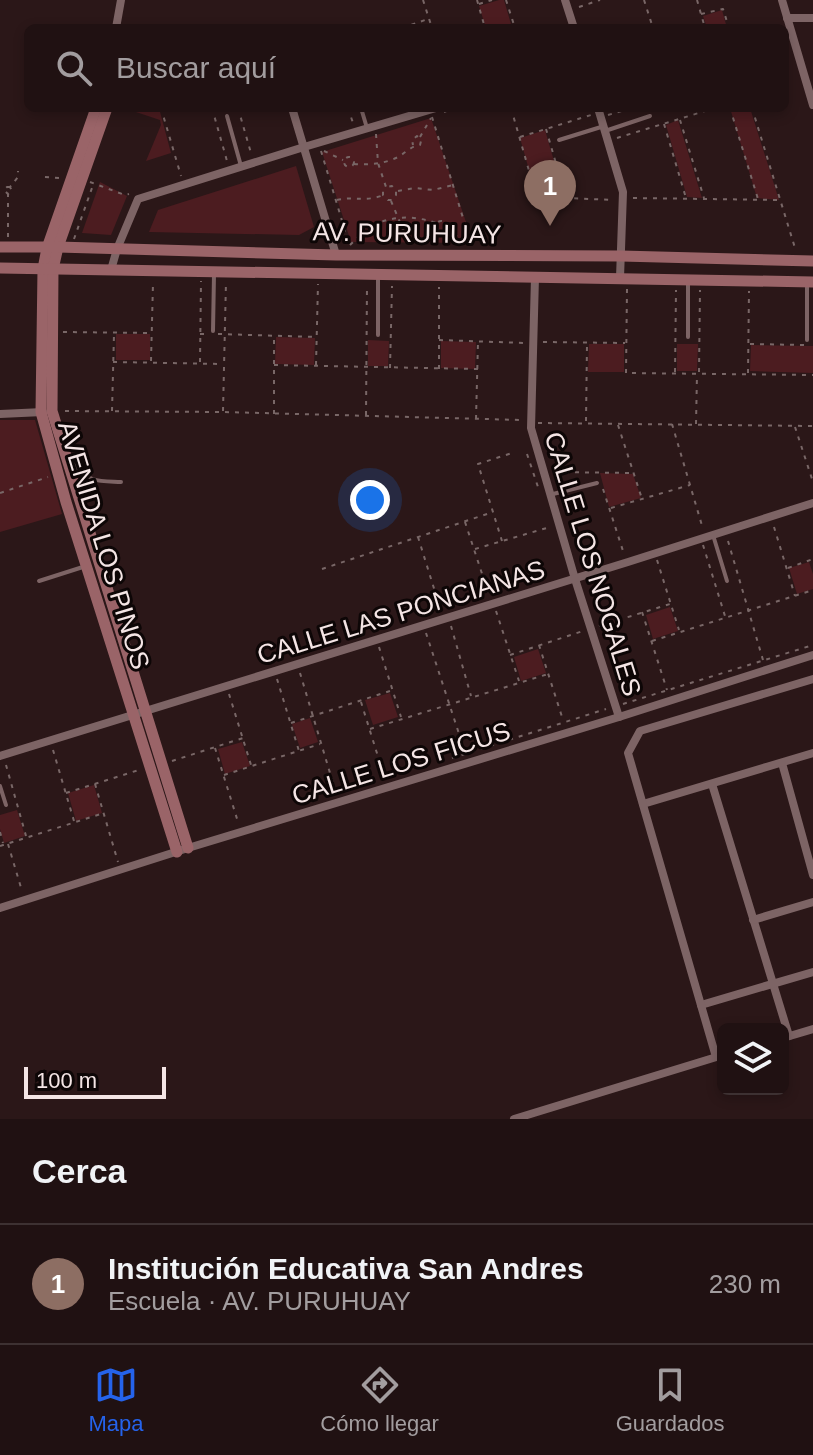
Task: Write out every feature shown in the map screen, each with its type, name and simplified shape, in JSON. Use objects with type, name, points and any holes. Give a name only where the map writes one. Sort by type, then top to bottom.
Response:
[{"type":"main road","name":"AVENIDA LOS PINOS","points":[[95,112],[48,269],[46,411],[86,566],[149,767],[182,850]]},
{"type":"main road","name":"AVENIDA LOS PINOS","points":[[76,178],[105,112]]},
{"type":"main road","name":"AV. PURUHUAY","points":[[4,244],[52,248],[336,255],[621,256],[813,261]]},
{"type":"main road","name":"AV. PURUHUAY","points":[[0,268],[535,277],[624,283],[688,280],[810,282]]},
{"type":"main road","name":"AVENIDA LOS PINOS","points":[[46,411],[63,446],[146,712],[182,850]]},
{"type":"street","points":[[117,24],[121,0]]},
{"type":"street","points":[[565,0],[573,24]]},
{"type":"street","points":[[782,0],[809,78],[813,105]]},
{"type":"street","points":[[787,18],[813,18]]},
{"type":"street","points":[[293,112],[336,255]]},
{"type":"street","points":[[111,270],[138,199],[238,163],[431,112]]},
{"type":"street","points":[[596,112],[604,128],[623,192],[621,256],[624,283]]},
{"type":"street","name":"CALLE LOS NOGALES","points":[[535,277],[535,422],[531,428],[619,717]]},
{"type":"street","points":[[0,414],[46,411]]},
{"type":"street","name":"CALLE LAS PONCIANAS","points":[[2,756],[813,503]]},
{"type":"street","name":"CALLE LOS FICUS","points":[[0,908],[813,655]]},
{"type":"street","points":[[717,1048],[701,1005],[628,753],[640,731],[813,679]]},
{"type":"street","points":[[643,804],[813,753]]},
{"type":"street","points":[[782,763],[813,875]]},
{"type":"street","points":[[712,784],[783,1023]]},
{"type":"street","points":[[753,920],[813,902]]},
{"type":"street","points":[[701,1005],[813,972]]},
{"type":"street","points":[[789,1036],[813,1029]]},
{"type":"street","points":[[514,1119],[717,1057]]},
{"type":"lane","points":[[362,112],[367,128]]},
{"type":"lane","points":[[227,116],[238,163]]},
{"type":"lane","points":[[559,140],[650,116]]},
{"type":"lane","points":[[213,331],[214,272]]},
{"type":"lane","points":[[378,335],[379,275]]},
{"type":"lane","points":[[688,280],[688,337]]},
{"type":"lane","points":[[807,340],[810,282]]},
{"type":"lane","points":[[63,446],[84,476],[105,482],[121,482]]},
{"type":"lane","points":[[550,495],[599,484]]},
{"type":"lane","points":[[713,535],[727,581]]},
{"type":"lane","points":[[39,581],[86,566]]},
{"type":"lane","points":[[0,786],[6,805]]},
{"type":"path","points":[[423,0],[431,24]]},
{"type":"path","points":[[484,24],[478,2],[492,0]]},
{"type":"path","points":[[506,0],[513,24]]},
{"type":"path","points":[[574,8],[600,0]]},
{"type":"path","points":[[644,0],[652,24]]},
{"type":"path","points":[[697,0],[704,24]]},
{"type":"path","points":[[701,14],[723,9],[728,24]]},
{"type":"path","points":[[414,24],[429,19]]},
{"type":"path","points":[[162,112],[181,178]]},
{"type":"path","points":[[213,112],[228,162],[238,163]]},
{"type":"path","points":[[239,112],[252,154]]},
{"type":"path","points":[[349,112],[355,132]]},
{"type":"path","points":[[512,112],[536,195]]},
{"type":"path","points":[[519,137],[592,112]]},
{"type":"path","points":[[607,116],[620,112]]},
{"type":"path","points":[[614,139],[702,112]]},
{"type":"path","points":[[731,112],[758,200]]},
{"type":"path","points":[[753,112],[796,253]]},
{"type":"path","points":[[432,116],[472,250],[446,228],[443,221],[437,223],[421,218],[397,218],[373,225],[366,223],[364,231],[349,246],[321,150],[344,161],[347,167],[378,163],[397,157],[413,145],[420,145],[420,138],[432,116]]},
{"type":"path","points":[[680,119],[704,199]]},
{"type":"path","points":[[664,124],[686,199]]},
{"type":"path","points":[[546,129],[566,198],[615,200],[615,192]]},
{"type":"path","points":[[376,133],[378,163],[386,187],[383,195]]},
{"type":"path","points":[[413,145],[414,137],[420,138]]},
{"type":"path","points":[[321,150],[335,145]]},
{"type":"path","points":[[344,161],[350,158],[354,164]]},
{"type":"path","points":[[4,244],[8,194],[18,171]]},
{"type":"path","points":[[45,177],[76,178],[125,195],[139,191]]},
{"type":"path","points":[[71,247],[94,183]]},
{"type":"path","points":[[396,191],[415,188],[433,190],[453,185]]},
{"type":"path","points":[[386,187],[392,186],[396,191],[395,198],[391,200]]},
{"type":"path","points":[[2,191],[5,188],[20,191]]},
{"type":"path","points":[[2,191],[8,194]]},
{"type":"path","points":[[336,200],[368,200],[383,195]]},
{"type":"path","points":[[383,195],[391,200]]},
{"type":"path","points":[[629,198],[780,200]]},
{"type":"path","points":[[391,200],[411,248]]},
{"type":"path","points":[[437,223],[439,230],[446,228]]},
{"type":"path","points":[[364,231],[371,232],[373,225]]},
{"type":"path","points":[[151,362],[153,279]]},
{"type":"path","points":[[200,364],[201,280]]},
{"type":"path","points":[[223,412],[226,280]]},
{"type":"path","points":[[316,366],[318,283]]},
{"type":"path","points":[[624,283],[626,373],[813,375]]},
{"type":"path","points":[[366,416],[367,284]]},
{"type":"path","points":[[390,369],[392,285]]},
{"type":"path","points":[[439,286],[439,370]]},
{"type":"path","points":[[675,373],[676,289]]},
{"type":"path","points":[[696,425],[700,289]]},
{"type":"path","points":[[748,374],[750,290]]},
{"type":"path","points":[[61,332],[151,333]]},
{"type":"path","points":[[112,412],[114,332]]},
{"type":"path","points":[[200,334],[317,337]]},
{"type":"path","points":[[274,336],[274,414]]},
{"type":"path","points":[[439,340],[526,343]]},
{"type":"path","points":[[476,419],[478,341]]},
{"type":"path","points":[[539,342],[626,343]]},
{"type":"path","points":[[586,424],[587,343]]},
{"type":"path","points":[[749,344],[813,345]]},
{"type":"path","points":[[113,362],[223,364]]},
{"type":"path","points":[[274,365],[478,369]]},
{"type":"path","points":[[46,411],[223,412],[586,424],[813,426]]},
{"type":"path","points":[[618,424],[642,499]]},
{"type":"path","points":[[672,424],[704,529]]},
{"type":"path","points":[[795,426],[813,482]]},
{"type":"path","points":[[502,541],[478,464],[515,452]]},
{"type":"path","points":[[548,472],[634,473]]},
{"type":"path","points":[[0,493],[49,477]]},
{"type":"path","points":[[599,484],[624,554]]},
{"type":"path","points":[[609,509],[691,485]]},
{"type":"path","points":[[322,569],[493,512]]},
{"type":"path","points":[[465,521],[519,682]]},
{"type":"path","points":[[772,522],[795,596]]},
{"type":"path","points":[[474,550],[551,527]]},
{"type":"path","points":[[726,536],[763,660]]},
{"type":"path","points":[[418,537],[441,611],[445,611]]},
{"type":"path","points":[[703,544],[726,618]]},
{"type":"path","points":[[656,559],[680,632]]},
{"type":"path","points":[[787,568],[812,560],[813,568]]},
{"type":"path","points":[[652,641],[813,590]]},
{"type":"path","points":[[598,627],[671,604]]},
{"type":"path","points":[[642,612],[667,690]]},
{"type":"path","points":[[451,623],[471,697]]},
{"type":"path","points":[[510,655],[584,631]]},
{"type":"path","points":[[426,632],[466,753]]},
{"type":"path","points":[[539,645],[564,723]]},
{"type":"path","points":[[615,706],[813,645]]},
{"type":"path","points":[[378,646],[402,719]]},
{"type":"path","points":[[299,671],[336,794]]},
{"type":"path","points":[[370,729],[548,674]]},
{"type":"path","points":[[277,678],[299,751]]},
{"type":"path","points":[[290,723],[393,690]]},
{"type":"path","points":[[229,693],[252,766]]},
{"type":"path","points":[[361,701],[385,779]]},
{"type":"path","points":[[162,764],[243,738]]},
{"type":"path","points":[[51,741],[75,822]]},
{"type":"path","points":[[224,775],[321,744]]},
{"type":"path","points":[[215,747],[239,825]]},
{"type":"path","points":[[2,756],[26,837]]},
{"type":"path","points":[[66,793],[149,767]]},
{"type":"path","points":[[95,784],[120,870]]},
{"type":"path","points":[[4,844],[104,813]]},
{"type":"path","points":[[0,832],[25,900]]},
{"type":"shaded area","points":[[504,0],[511,24],[485,24],[479,6]]},
{"type":"shaded area","points":[[722,10],[726,24],[706,24],[703,16]]},
{"type":"shaded area","points":[[136,112],[160,112],[171,153],[146,161],[161,125],[160,120]]},
{"type":"shaded area","points":[[731,112],[751,112],[779,200],[757,198]]},
{"type":"shaded area","points":[[431,118],[473,243],[351,242],[322,152]]},
{"type":"shaded area","points":[[678,120],[702,198],[687,197],[666,125]]},
{"type":"shaded area","points":[[545,130],[565,199],[536,195],[520,138]]},
{"type":"shaded area","points":[[296,166],[314,227],[299,235],[149,232],[158,210]]},
{"type":"shaded area","points":[[100,182],[127,196],[111,235],[82,233]]},
{"type":"shaded area","points":[[116,334],[150,334],[150,360],[116,360]]},
{"type":"shaded area","points":[[276,337],[315,338],[314,365],[275,364]]},
{"type":"shaded area","points":[[368,340],[389,341],[388,366],[368,366]]},
{"type":"shaded area","points":[[441,341],[476,342],[475,369],[441,368]]},
{"type":"shaded area","points":[[589,344],[624,344],[624,372],[588,372]]},
{"type":"shaded area","points":[[677,344],[698,344],[697,371],[677,371]]},
{"type":"shaded area","points":[[751,345],[813,346],[813,373],[750,371]]},
{"type":"shaded area","points":[[0,420],[35,420],[62,514],[0,532]]},
{"type":"shaded area","points":[[600,473],[633,474],[641,498],[609,507]]},
{"type":"shaded area","points":[[809,562],[813,589],[797,594],[789,568]]},
{"type":"shaded area","points":[[670,607],[678,631],[653,639],[646,615]]},
{"type":"shaded area","points":[[538,649],[546,673],[521,681],[514,657]]},
{"type":"shaded area","points":[[390,693],[398,717],[373,725],[365,700]]},
{"type":"shaded area","points":[[310,718],[318,742],[300,748],[292,724]]},
{"type":"shaded area","points":[[242,742],[250,766],[225,774],[218,749]]},
{"type":"shaded area","points":[[94,785],[102,813],[76,821],[68,793]]},
{"type":"shaded area","points":[[17,810],[25,836],[4,843],[0,815]]},
{"type":"place","name":"Institución Educativa San Andres","points":[[550,226]]}]
